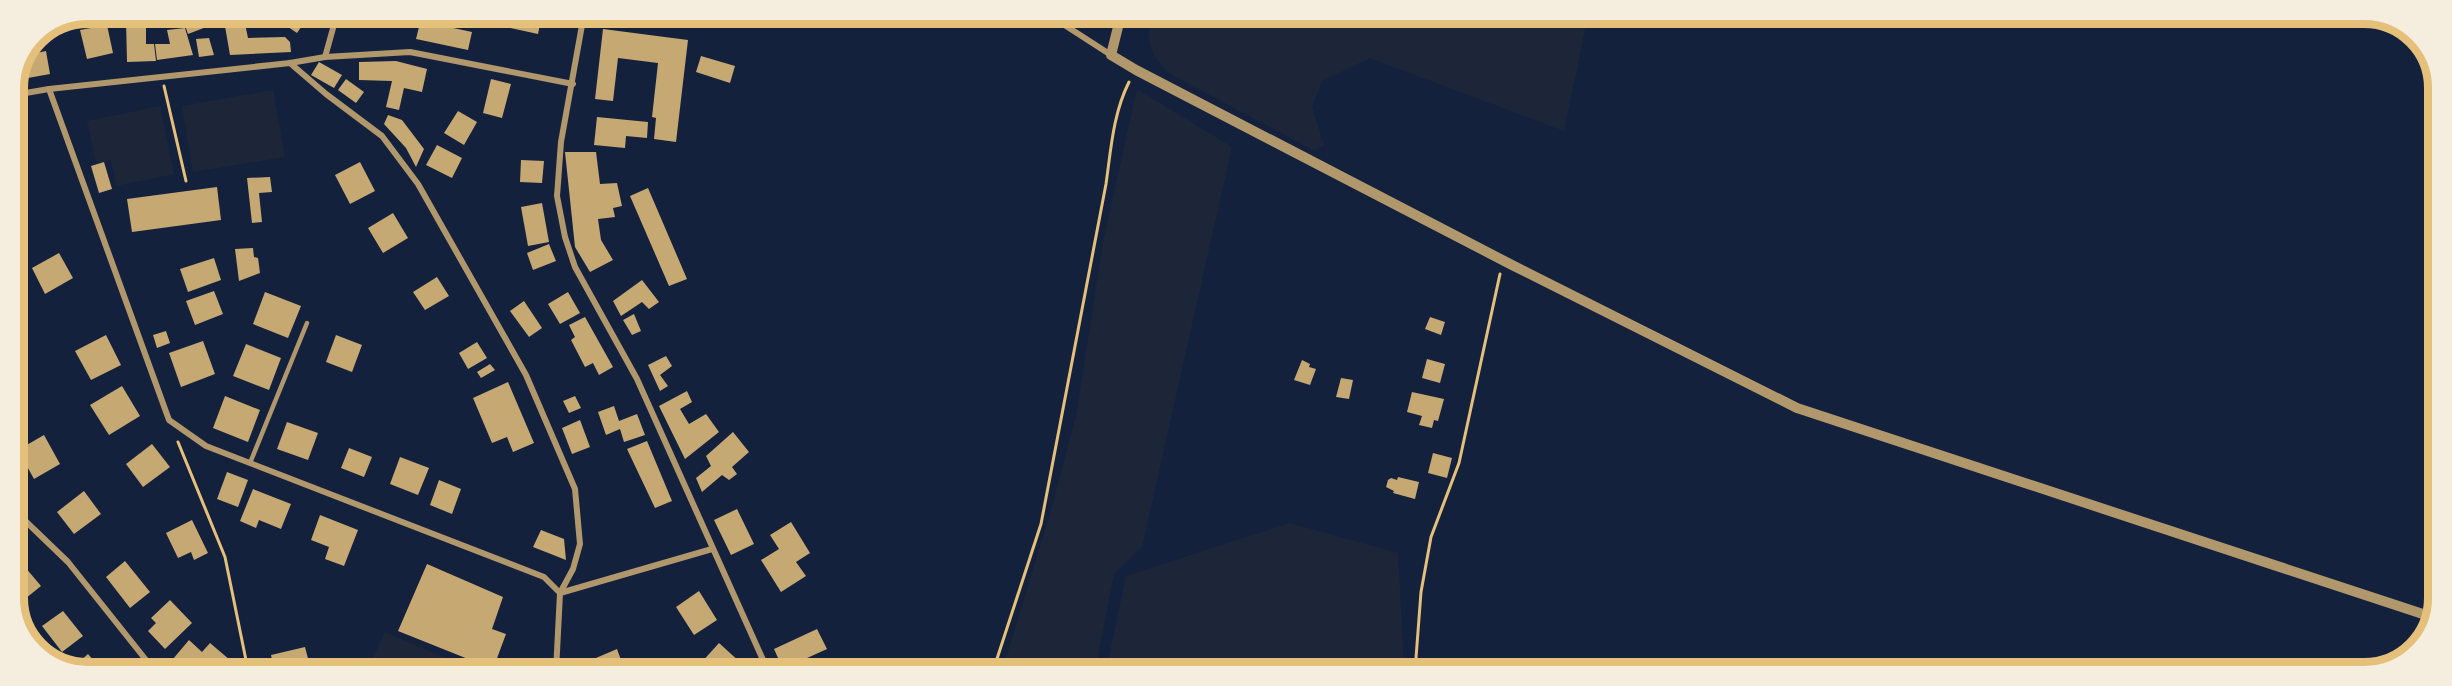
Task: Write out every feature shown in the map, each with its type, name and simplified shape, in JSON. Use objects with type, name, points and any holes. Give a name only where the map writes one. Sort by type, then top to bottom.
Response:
[{"type":"street","points":[[325,57],[334,24]]},
{"type":"street","points":[[582,24],[561,142],[557,196],[565,237],[575,267],[637,379],[764,662]]},
{"type":"street","points":[[1063,24],[1136,70],[1504,261],[1797,408],[2426,615]]},
{"type":"street","points":[[1111,55],[1119,24]]},
{"type":"street","points":[[24,93],[325,57],[410,52],[573,84]]},
{"type":"street","points":[[290,63],[326,94],[382,136],[418,184],[526,375],[574,489],[580,544],[573,569],[560,592],[556,662]]},
{"type":"street","points":[[49,89],[169,420],[206,446],[543,577],[560,592]]},
{"type":"street","points":[[24,520],[68,562],[144,662]]},
{"type":"street","points":[[560,592],[712,549]]},
{"type":"lane","points":[[250,463],[307,323]]},
{"type":"path","points":[[996,662],[1041,525],[1118,110],[1136,70]]},
{"type":"path","points":[[162,77],[186,181]]},
{"type":"path","points":[[1416,662],[1421,592],[1431,537],[1459,463],[1495,291],[1504,261]]},
{"type":"path","points":[[169,420],[225,557],[246,662]]},
{"type":"shaded area","points":[[1150,24],[1586,24],[1564,131],[1370,58],[1322,81],[1312,107],[1324,145],[1315,151],[1170,74],[1153,53]]},
{"type":"shaded area","points":[[1137,89],[1232,147],[1142,547],[1114,574],[1097,662],[1005,662],[1050,514],[1076,416],[1104,237]]},
{"type":"shaded area","points":[[273,90],[285,157],[193,172],[182,106]]},
{"type":"shaded area","points":[[160,106],[174,174],[116,186],[111,160],[96,163],[87,121]]},
{"type":"shaded area","points":[[1290,523],[1398,553],[1404,662],[1108,662],[1126,576]]},
{"type":"shaded area","points":[[385,632],[454,662],[377,662],[372,660]]},
{"type":"building","points":[[126,24],[146,24],[146,44],[154,44],[156,61],[127,62]]},
{"type":"building","points":[[184,24],[214,24],[188,34]]},
{"type":"building","points":[[225,24],[245,24],[248,38],[285,37],[290,42],[291,52],[230,55]]},
{"type":"building","points":[[284,24],[303,24],[297,33]]},
{"type":"building","points":[[427,24],[444,24],[444,26],[472,32],[468,50],[416,39],[419,27],[426,28]]},
{"type":"building","points":[[496,24],[540,24],[538,34]]},
{"type":"building","points":[[107,25],[113,53],[87,59],[80,30]]},
{"type":"building","points":[[185,28],[193,55],[157,60],[155,44],[170,44],[167,30]]},
{"type":"building","points":[[603,29],[688,40],[676,142],[654,139],[656,118],[652,117],[658,63],[618,58],[613,101],[595,99]]},
{"type":"building","points":[[209,38],[214,55],[199,57],[196,39]]},
{"type":"building","points":[[46,51],[50,74],[25,79],[29,63],[34,53]]},
{"type":"building","points":[[701,56],[735,66],[730,83],[696,72]]},
{"type":"building","points":[[396,61],[427,69],[422,92],[404,88],[399,110],[386,107],[392,81],[359,80],[359,62]]},
{"type":"building","points":[[319,62],[342,75],[334,88],[311,75]]},
{"type":"building","points":[[346,79],[364,92],[356,103],[338,90]]},
{"type":"building","points":[[491,79],[511,84],[502,118],[483,113]]},
{"type":"building","points":[[458,111],[477,122],[464,145],[444,133]]},
{"type":"building","points":[[388,115],[402,120],[424,149],[416,167],[406,148],[384,124]]},
{"type":"building","points":[[597,117],[648,122],[647,138],[626,136],[625,148],[594,145]]},
{"type":"building","points":[[437,145],[462,158],[452,178],[426,165]]},
{"type":"building","points":[[565,152],[596,152],[600,184],[617,183],[622,206],[613,208],[615,217],[598,219],[601,240],[613,260],[590,272],[575,247]]},
{"type":"building","points":[[521,160],[544,161],[542,183],[520,182]]},
{"type":"building","points":[[104,162],[112,189],[99,193],[91,166]]},
{"type":"building","points":[[360,162],[375,191],[350,204],[335,175]]},
{"type":"building","points":[[24,172],[26,172],[27,182],[24,183]]},
{"type":"building","points":[[270,177],[272,192],[259,193],[262,222],[252,223],[247,178]]},
{"type":"building","points":[[217,187],[221,220],[132,232],[127,199]]},
{"type":"building","points":[[648,188],[687,279],[669,286],[630,196]]},
{"type":"building","points":[[542,203],[549,242],[528,246],[521,207]]},
{"type":"building","points":[[393,213],[408,238],[383,253],[368,228]]},
{"type":"building","points":[[549,244],[556,261],[533,270],[527,253]]},
{"type":"building","points":[[253,248],[254,257],[258,258],[260,273],[239,281],[235,249]]},
{"type":"building","points":[[59,253],[73,278],[45,294],[32,268]]},
{"type":"building","points":[[214,258],[221,280],[188,292],[180,269]]},
{"type":"building","points":[[437,277],[449,296],[425,310],[413,292]]},
{"type":"building","points":[[642,280],[659,302],[649,309],[642,302],[621,316],[613,301]]},
{"type":"building","points":[[214,291],[223,314],[195,325],[186,301]]},
{"type":"building","points":[[265,292],[301,306],[288,338],[253,324]]},
{"type":"building","points":[[568,292],[580,313],[560,324],[548,304]]},
{"type":"building","points":[[524,301],[542,328],[529,337],[510,311]]},
{"type":"building","points":[[634,314],[641,331],[632,335],[623,320]]},
{"type":"building","points":[[585,317],[613,367],[599,375],[593,363],[585,367],[571,340],[575,337],[569,325]]},
{"type":"building","points":[[1430,317],[1445,322],[1441,335],[1425,329]]},
{"type":"building","points":[[166,331],[170,343],[157,348],[153,335]]},
{"type":"building","points":[[106,335],[121,365],[91,380],[75,351]]},
{"type":"building","points":[[336,335],[362,345],[352,372],[326,362]]},
{"type":"building","points":[[203,341],[215,374],[181,387],[169,353]]},
{"type":"building","points":[[477,342],[487,358],[468,369],[459,353]]},
{"type":"building","points":[[246,344],[281,358],[269,390],[233,376]]},
{"type":"building","points":[[666,356],[672,366],[660,375],[668,386],[660,391],[648,365]]},
{"type":"building","points":[[1427,359],[1445,364],[1440,383],[1422,378]]},
{"type":"building","points":[[1302,360],[1310,364],[1309,367],[1316,369],[1310,385],[1294,380]]},
{"type":"building","points":[[490,364],[495,370],[481,378],[477,372]]},
{"type":"building","points":[[1341,378],[1353,380],[1349,399],[1336,397]]},
{"type":"building","points":[[508,382],[534,443],[513,452],[507,437],[492,443],[473,398]]},
{"type":"building","points":[[122,386],[140,416],[109,435],[90,405]]},
{"type":"building","points":[[687,391],[692,402],[680,409],[689,424],[706,414],[719,432],[685,459],[659,406]]},
{"type":"building","points":[[1412,392],[1444,399],[1438,421],[1434,420],[1432,428],[1419,425],[1422,416],[1407,412]]},
{"type":"building","points":[[225,396],[260,410],[248,442],[213,428]]},
{"type":"building","points":[[575,396],[581,408],[569,413],[563,401]]},
{"type":"building","points":[[614,406],[619,421],[637,414],[645,435],[624,442],[620,429],[606,435],[598,412]]},
{"type":"building","points":[[580,420],[590,447],[572,454],[562,428]]},
{"type":"building","points":[[287,422],[318,433],[308,460],[277,449]]},
{"type":"building","points":[[733,432],[749,452],[732,467],[737,474],[729,480],[722,475],[702,492],[696,478],[711,466],[706,456]]},
{"type":"building","points":[[44,435],[60,464],[34,479],[24,461],[24,447]]},
{"type":"building","points":[[647,441],[672,501],[655,508],[627,449]]},
{"type":"building","points":[[152,444],[170,467],[143,487],[126,464]]},
{"type":"building","points":[[349,448],[372,457],[364,477],[341,468]]},
{"type":"building","points":[[1433,453],[1452,458],[1447,478],[1428,473]]},
{"type":"building","points":[[400,457],[429,468],[418,495],[390,484]]},
{"type":"building","points":[[227,472],[248,480],[238,507],[217,499]]},
{"type":"building","points":[[1398,477],[1419,482],[1415,499],[1393,493],[1394,491],[1386,487],[1388,480],[1391,478],[1397,480]]},
{"type":"building","points":[[439,480],[461,489],[452,514],[430,505]]},
{"type":"building","points":[[253,489],[291,504],[281,529],[259,520],[256,528],[240,521]]},
{"type":"building","points":[[84,491],[101,514],[74,534],[57,512]]},
{"type":"building","points":[[737,509],[754,544],[731,555],[714,520]]},
{"type":"building","points":[[320,515],[358,530],[344,566],[325,559],[329,547],[311,540]]},
{"type":"building","points":[[192,520],[208,553],[194,560],[191,552],[178,558],[166,533]]},
{"type":"building","points":[[791,522],[810,553],[796,562],[806,576],[781,592],[761,560],[779,549],[770,535]]},
{"type":"building","points":[[541,530],[564,539],[566,560],[533,547]]},
{"type":"building","points":[[125,561],[150,592],[130,608],[106,577]]},
{"type":"building","points":[[427,564],[503,597],[492,629],[506,634],[496,662],[476,662],[398,631]]},
{"type":"building","points":[[24,566],[41,586],[24,600]]},
{"type":"building","points":[[699,591],[717,620],[694,635],[676,607]]},
{"type":"building","points":[[170,600],[192,623],[165,649],[148,631],[156,623],[151,618]]},
{"type":"building","points":[[63,611],[83,636],[62,652],[42,626]]},
{"type":"building","points":[[817,629],[827,649],[798,662],[780,662],[774,649]]},
{"type":"building","points":[[189,640],[202,652],[210,643],[230,660],[228,662],[177,662],[173,659]]},
{"type":"building","points":[[719,643],[740,662],[702,662]]},
{"type":"building","points":[[305,647],[309,662],[272,662],[271,655]]},
{"type":"building","points":[[617,649],[622,662],[598,662],[596,658]]},
{"type":"building","points":[[88,654],[95,662],[88,662],[80,661]]}]
